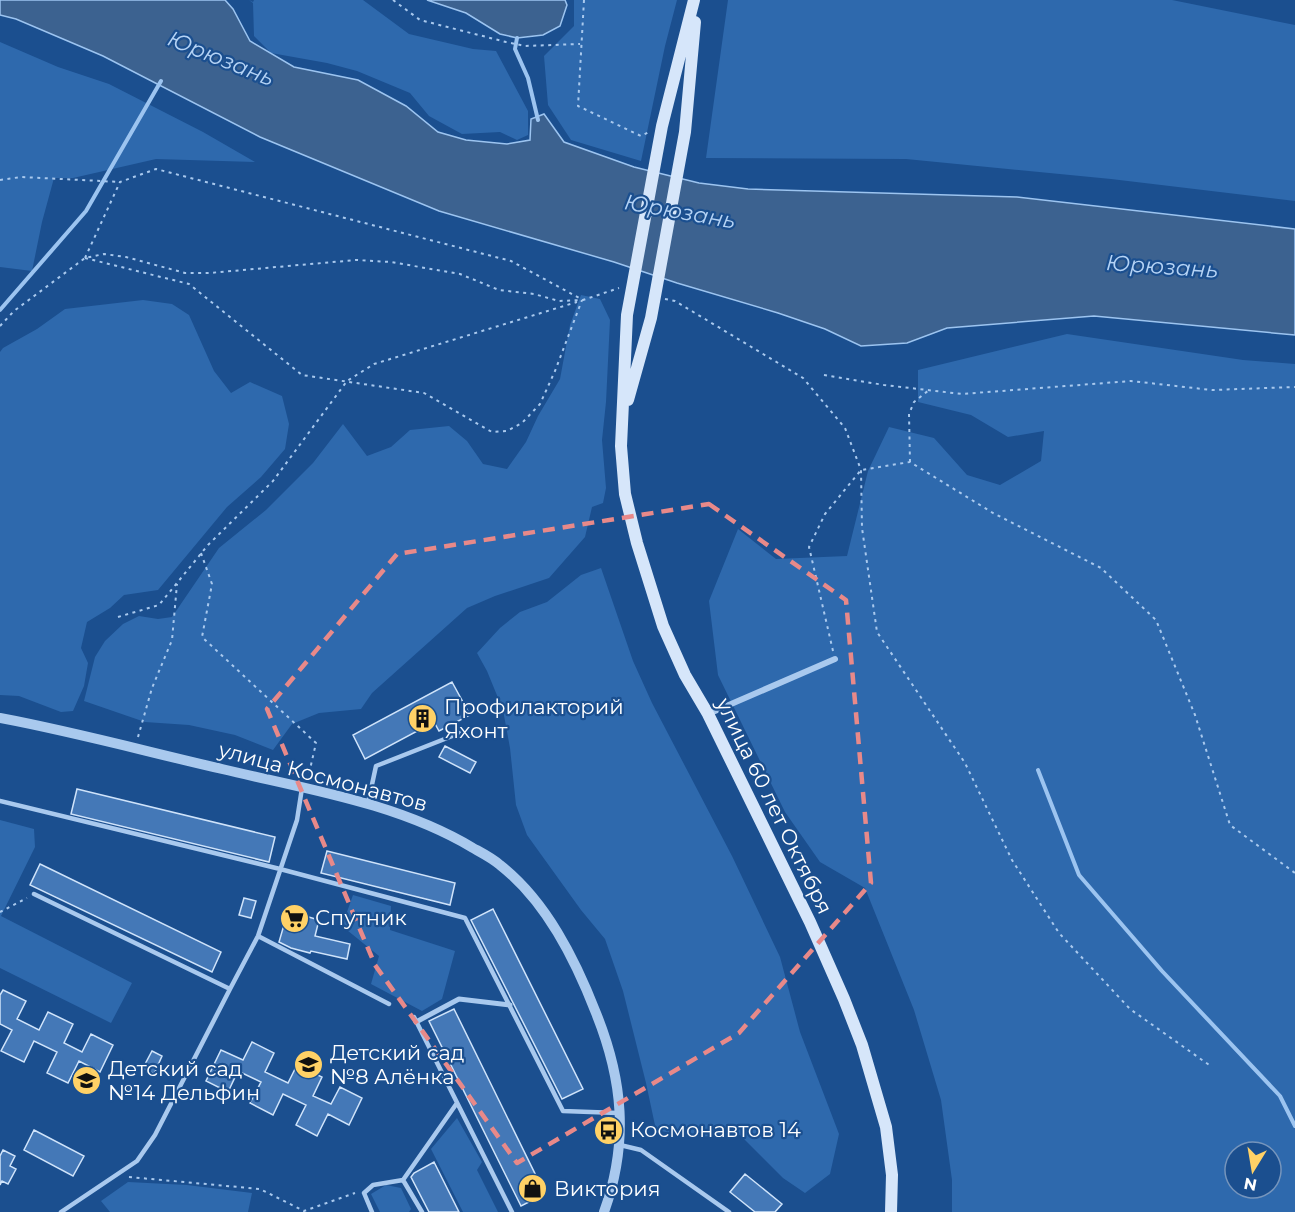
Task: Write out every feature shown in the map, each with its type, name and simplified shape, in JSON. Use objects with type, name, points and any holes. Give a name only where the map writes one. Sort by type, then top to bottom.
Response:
[{"type":"main road","points":[[623,418],[627,315],[662,126],[695,0]]},
{"type":"main road","points":[[623,418],[651,318],[685,132],[695,0]]},
{"type":"main road","name":"улица 60 лет Октября","points":[[623,418],[621,446],[625,494],[637,543],[663,626],[685,675],[708,714],[810,922],[862,1045],[886,1127],[892,1175],[891,1212]]},
{"type":"street","points":[[708,714],[835,659]]},
{"type":"street","name":"улица Космонавтов","points":[[0,718],[135,748],[368,805],[418,820],[459,839],[500,864],[521,884],[548,917],[568,952],[606,1037],[617,1080],[621,1113],[620,1145],[614,1182],[604,1212]]},
{"type":"street","points":[[415,1020],[459,999],[510,1005]]},
{"type":"lane","points":[[368,805],[376,766],[470,729]]},
{"type":"lane","points":[[61,1212],[137,1161],[155,1135],[258,936],[297,819],[302,788]]},
{"type":"lane","points":[[0,801],[465,918],[563,1111],[621,1113]]},
{"type":"lane","points":[[34,894],[230,989]]},
{"type":"lane","points":[[258,936],[389,1004]]},
{"type":"lane","points":[[415,1020],[512,1212]]},
{"type":"lane","points":[[372,1212],[364,1193],[373,1185],[403,1180],[457,1103]]},
{"type":"lane","points":[[620,1145],[641,1150],[729,1212]]},
{"type":"lane","points":[[403,1180],[422,1212]]},
{"type":"path","points":[[393,0],[420,20],[506,42],[525,46],[580,44]]},
{"type":"path","points":[[584,0],[578,106],[641,136],[662,126]]},
{"type":"path","points":[[0,180],[21,177],[120,182],[156,169],[511,261],[583,300]]},
{"type":"path","points":[[85,258],[120,182]]},
{"type":"path","points":[[0,326],[14,311],[85,258],[104,254],[184,273],[356,260],[391,262],[460,274],[499,290],[534,294],[559,301],[583,300]]},
{"type":"path","points":[[85,258],[189,284],[302,375],[424,393],[492,432],[507,431],[522,423],[540,404],[583,300]]},
{"type":"path","points":[[118,617],[159,605],[201,553],[273,481],[346,381],[374,364],[583,300],[616,287],[626,290]]},
{"type":"path","points":[[665,298],[675,301],[802,378],[845,428],[861,470],[862,528],[877,632],[965,763],[1012,860],[1059,933],[1130,1009],[1212,1067]]},
{"type":"path","points":[[824,375],[962,394],[1131,381],[1212,390],[1295,387]]},
{"type":"path","points":[[910,462],[909,414],[914,402],[929,390]]},
{"type":"path","points":[[835,659],[809,547],[825,514],[861,470],[910,462],[993,513],[1101,568],[1156,620],[1195,715],[1230,825],[1295,873]]},
{"type":"path","points":[[201,553],[212,584],[202,637],[316,743],[309,777],[302,788]]},
{"type":"path","points":[[135,748],[152,688],[172,640],[177,582]]},
{"type":"path","points":[[0,912],[34,894]]},
{"type":"path","points":[[115,1176],[260,1189],[304,1211],[369,1188]]},
{"type":"highlighted area","points":[[709,504],[846,600],[871,883],[739,1033],[517,1163],[375,965],[267,709],[397,554]]},
{"type":"shaded area","points":[[249,0],[253,2],[254,0],[363,0],[409,34],[473,49],[496,51],[528,111],[528,135],[517,140],[500,132],[462,134],[429,116],[410,93],[357,71],[271,53],[254,36],[253,3]]},
{"type":"shaded area","points":[[574,0],[677,0],[641,161],[571,140],[548,105],[544,56],[574,26]]},
{"type":"shaded area","points":[[728,0],[1172,0],[1295,25],[1295,201],[1111,179],[906,159],[706,158]]},
{"type":"shaded area","points":[[0,42],[58,67],[109,84],[203,132],[255,162],[156,159],[73,178],[54,178],[32,271],[0,267]]},
{"type":"shaded area","points":[[581,295],[600,299],[610,320],[602,440],[606,488],[603,503],[592,507],[585,537],[549,578],[467,608],[372,693],[361,709],[319,713],[292,724],[273,750],[235,735],[189,725],[145,722],[84,701],[95,657],[105,641],[123,624],[139,616],[158,619],[172,617],[219,548],[266,510],[313,463],[343,424],[367,456],[391,447],[410,430],[449,426],[467,441],[483,464],[507,469],[526,442],[560,379],[570,325]]},
{"type":"shaded area","points":[[143,300],[172,304],[189,315],[214,371],[231,393],[250,382],[282,396],[289,424],[285,449],[261,477],[227,507],[158,590],[124,595],[110,608],[87,622],[81,648],[88,663],[84,686],[73,711],[61,712],[19,696],[0,695],[0,352],[65,309]]},
{"type":"shaded area","points":[[1067,334],[1243,360],[1295,364],[1295,1212],[952,1212],[952,1180],[941,1100],[914,1010],[865,888],[820,862],[785,812],[718,675],[709,601],[738,529],[776,559],[847,556],[868,471],[889,427],[934,438],[967,475],[1000,485],[1041,461],[1044,431],[1008,437],[971,415],[918,402],[918,370]]},
{"type":"shaded area","points":[[601,568],[633,661],[652,703],[732,856],[780,957],[800,1032],[839,1134],[830,1174],[805,1193],[783,1178],[740,1135],[690,1137],[656,1130],[623,991],[605,939],[581,910],[527,835],[516,805],[503,710],[477,653],[500,628],[520,612],[547,602],[581,575]]},
{"type":"shaded area","points":[[0,820],[34,829],[35,847],[1,916],[132,983],[111,1023],[0,968]]},
{"type":"shaded area","points":[[353,895],[391,906],[390,930],[455,951],[442,999],[422,1011],[371,984],[379,956],[342,926]]},
{"type":"shaded area","points":[[457,1118],[482,1162],[477,1170],[498,1212],[463,1212],[431,1149]]},
{"type":"shaded area","points":[[128,1182],[187,1185],[252,1193],[248,1212],[110,1212],[101,1201]]},
{"type":"shaded area","points":[[386,1185],[401,1188],[411,1209],[409,1212],[380,1212],[371,1194]]},
{"type":"water","name":"Юрюзань","points":[[0,0],[225,0],[233,9],[250,41],[294,67],[358,80],[406,106],[438,132],[466,140],[507,144],[530,140],[531,119],[544,114],[564,142],[634,167],[699,183],[748,189],[1017,197],[1295,229],[1295,335],[1094,316],[947,328],[907,343],[861,346],[825,329],[778,313],[439,211],[260,137],[103,56],[16,19],[0,15]]},
{"type":"water","points":[[427,0],[565,0],[567,5],[560,26],[543,35],[517,38],[500,34],[466,13]]},
{"type":"building","name":"Профилакторий Яхонт","points":[[452,682],[470,715],[439,731],[434,722],[365,759],[353,735]]},
{"type":"building","points":[[445,746],[476,762],[470,773],[439,757]]},
{"type":"building","points":[[77,789],[275,837],[269,862],[71,814]]},
{"type":"building","points":[[327,851],[455,883],[450,905],[321,873]]},
{"type":"building","points":[[40,864],[221,952],[212,972],[30,885]]},
{"type":"building","points":[[244,898],[256,901],[251,918],[239,915]]},
{"type":"building","points":[[493,909],[583,1089],[562,1099],[471,920]]},
{"type":"building","points":[[288,911],[319,920],[315,936],[350,944],[347,959],[311,951],[310,953],[279,942]]},
{"type":"building","points":[[3,990],[26,1001],[17,1019],[39,1030],[48,1012],[73,1024],[64,1043],[82,1052],[91,1034],[113,1045],[100,1072],[79,1061],[68,1083],[47,1073],[57,1052],[34,1041],[24,1062],[1,1051],[12,1030],[0,1024],[0,995]]},
{"type":"building","points":[[454,1009],[545,1194],[521,1206],[429,1021]]},
{"type":"building","points":[[252,1042],[274,1053],[265,1072],[288,1083],[297,1065],[322,1077],[313,1096],[331,1104],[340,1087],[362,1098],[349,1125],[328,1114],[317,1136],[296,1125],[306,1105],[283,1094],[273,1115],[250,1103],[261,1082],[238,1071],[228,1092],[206,1081],[221,1050],[243,1060]]},
{"type":"building","points":[[152,1051],[162,1056],[154,1074],[143,1068]]},
{"type":"building","points":[[34,1130],[84,1156],[73,1176],[24,1150]]},
{"type":"building","points":[[3,1150],[15,1156],[10,1166],[16,1169],[8,1184],[2,1181],[0,1185],[0,1156]]},
{"type":"building","points":[[434,1162],[459,1212],[429,1212],[411,1177]]},
{"type":"building","points":[[745,1174],[782,1204],[775,1212],[755,1212],[730,1192]]},
{"type":"waterway","points":[[517,38],[515,49],[528,78],[538,120]]},
{"type":"waterway","points":[[0,310],[86,211],[161,81]]},
{"type":"waterway","points":[[1038,770],[1079,875],[1162,971],[1280,1096],[1295,1126]]},
{"type":"place","name":"Профилакторий Яхонт","points":[[423,719]]},
{"type":"place","name":"Спутник","points":[[294,918]]},
{"type":"place","name":"Детский сад №8 Алёнка","points":[[309,1065]]},
{"type":"place","name":"Детский сад №14 Дельфин","points":[[87,1081]]},
{"type":"place","name":"Космонавтов 14","points":[[609,1130]]},
{"type":"place","name":"Виктория","points":[[533,1189]]}]
